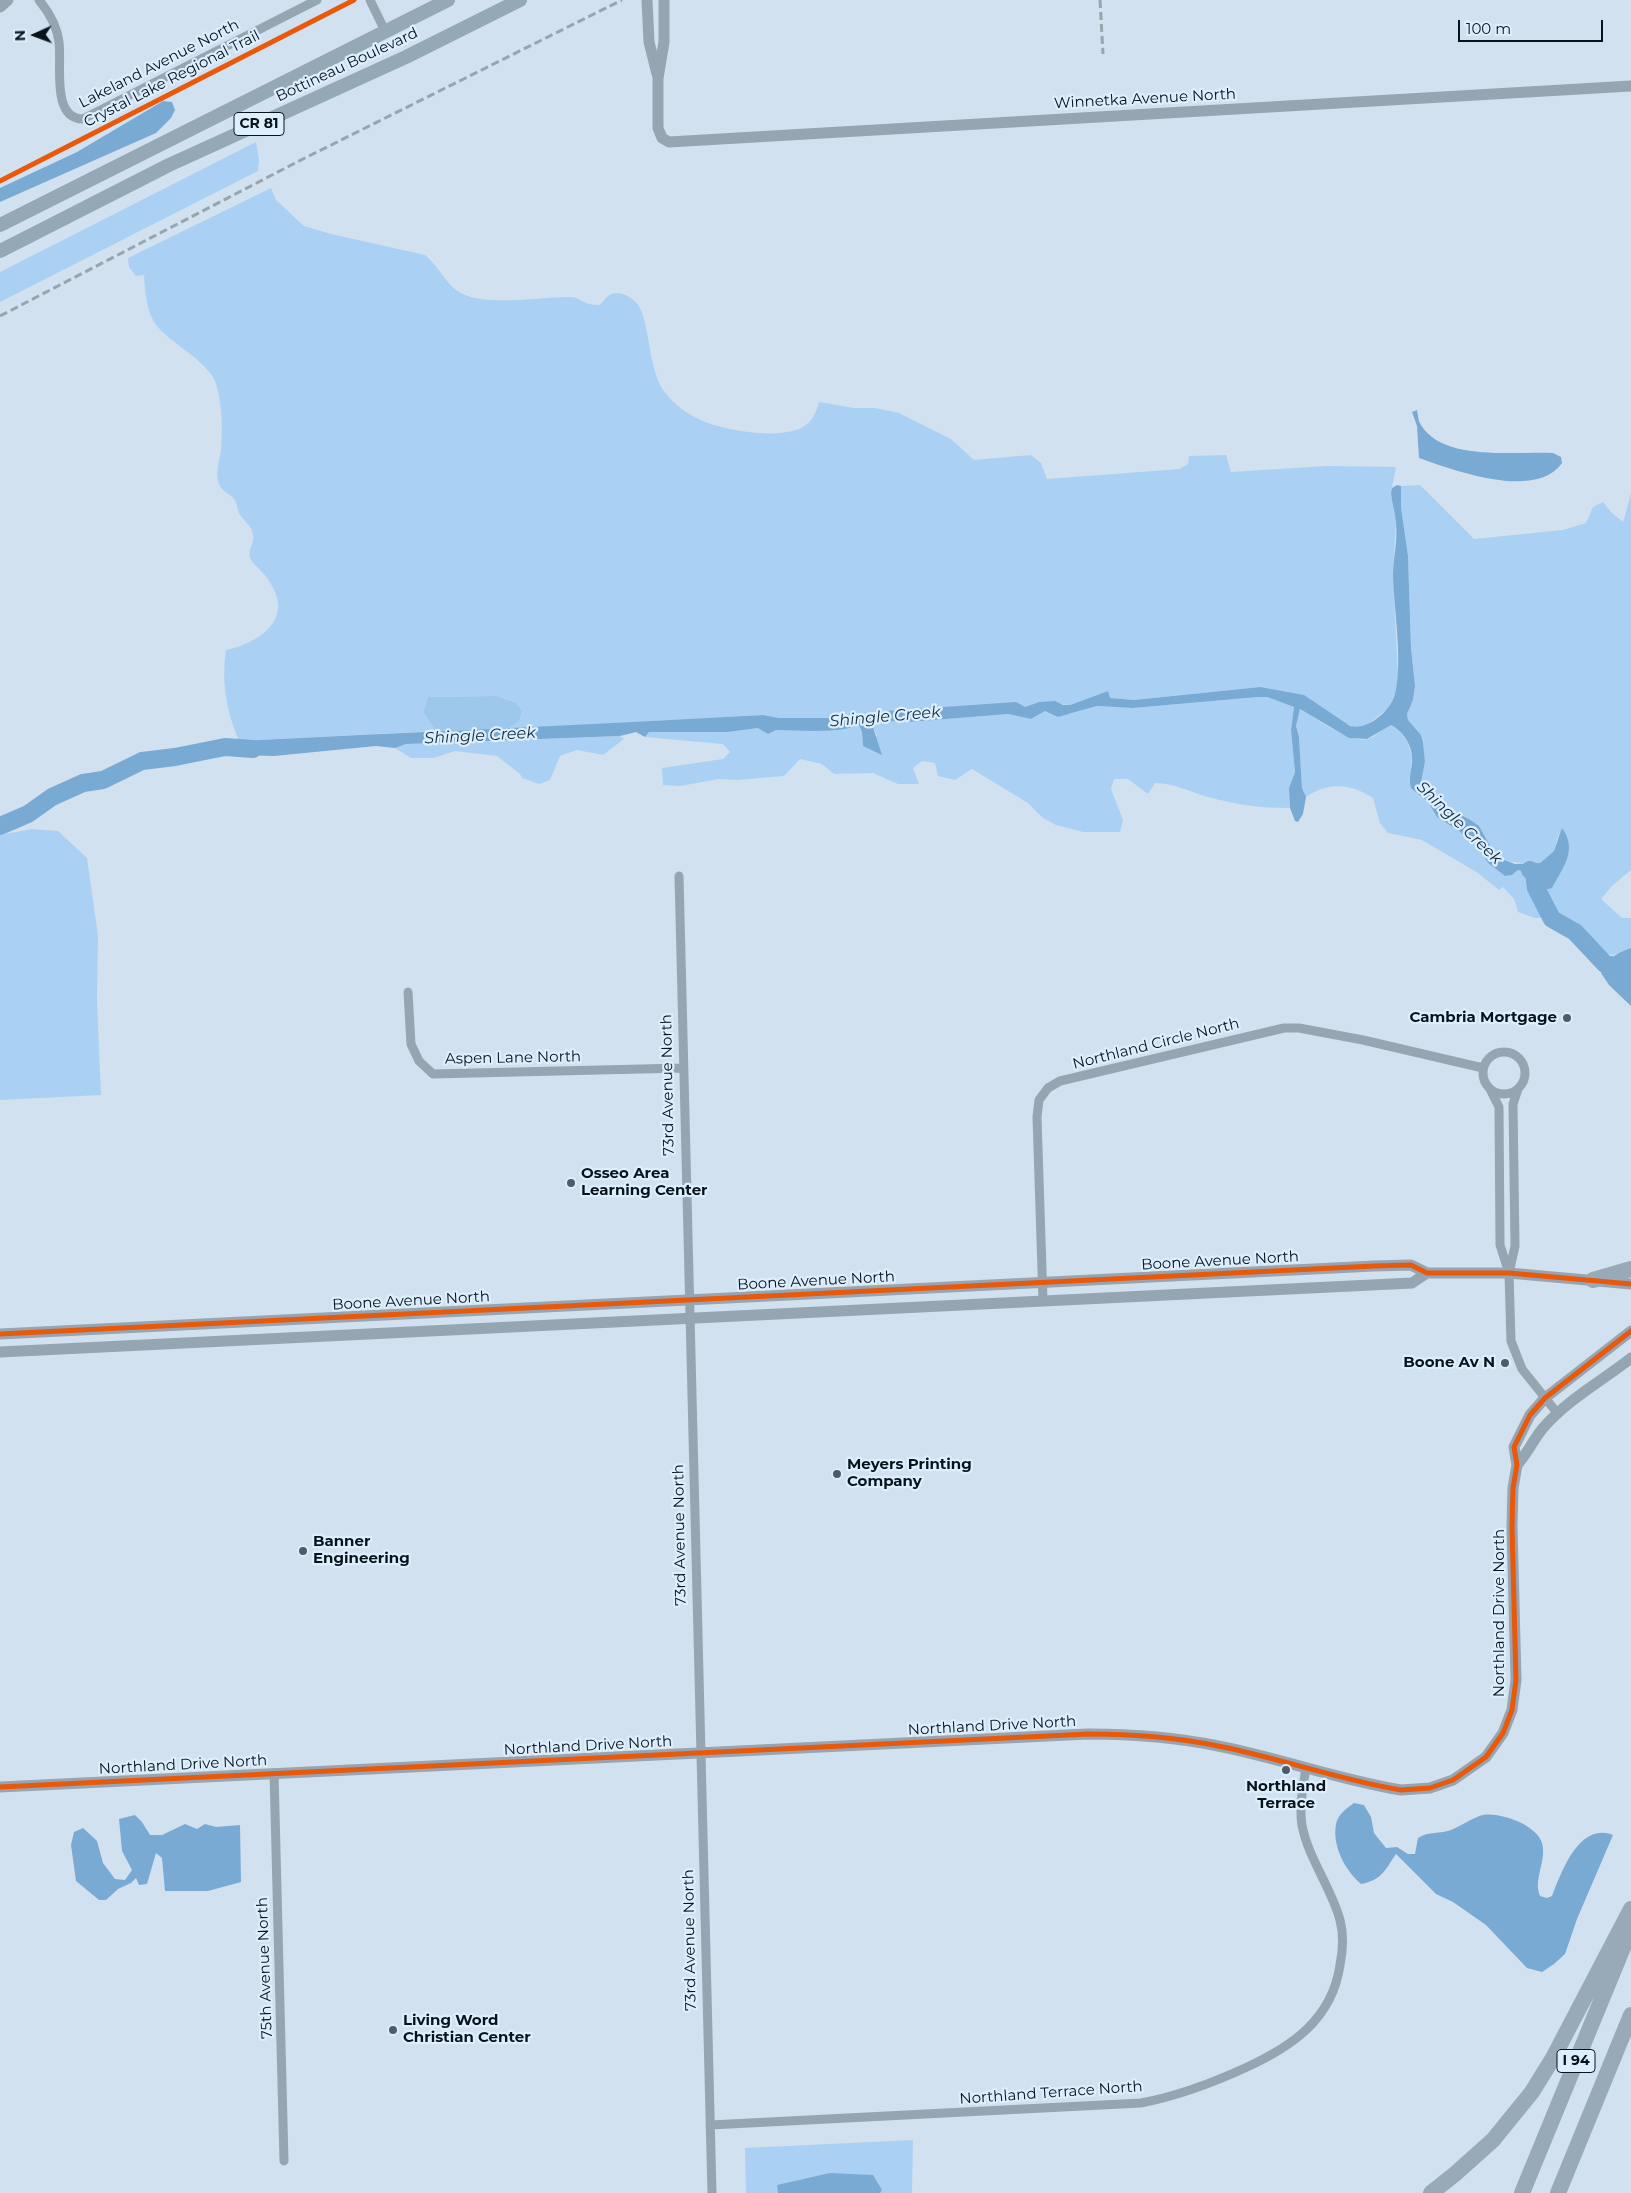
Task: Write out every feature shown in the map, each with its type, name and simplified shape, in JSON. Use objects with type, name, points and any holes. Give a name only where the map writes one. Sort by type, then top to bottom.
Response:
[{"type":"highway","name":"Bottineau Boulevard","points":[[0,225],[448,0]]},
{"type":"highway","name":"Bottineau Boulevard","points":[[0,251],[169,166],[397,60],[520,0]]},
{"type":"highway","points":[[1593,1280],[1631,1269]]},
{"type":"highway","points":[[1431,2193],[1493,2140],[1532,2092],[1553,2058],[1631,1909]]},
{"type":"highway","name":"I 94","points":[[1522,2193],[1631,1928]]},
{"type":"highway","name":"I 94","points":[[1558,2193],[1631,2015]]},
{"type":"street","points":[[0,7],[8,0]]},
{"type":"street","name":"Lakeland Avenue North","points":[[39,0],[56,26],[59,42],[62,100],[68,114],[73,119],[83,119],[317,0]]},
{"type":"street","points":[[370,0],[385,31]]},
{"type":"street","points":[[647,0],[648,42],[658,78]]},
{"type":"street","points":[[658,78],[664,42],[664,0]]},
{"type":"street","name":"Winnetka Avenue North","points":[[658,78],[658,128],[662,138],[669,142],[1631,86]]},
{"type":"street","name":"73rd Avenue North","points":[[679,876],[712,2193]]},
{"type":"street","name":"Aspen Lane North","points":[[408,992],[411,1044],[419,1061],[433,1074],[683,1068]]},
{"type":"street","name":"Northland Circle North","points":[[1043,1300],[1037,1117],[1040,1100],[1048,1088],[1060,1081],[1270,1031],[1299,1028],[1363,1040],[1484,1068]]},
{"type":"street","points":[[1490,1089],[1497,1093],[1507,1094],[1524,1082],[1526,1072],[1524,1064],[1514,1054],[1505,1051],[1496,1053],[1487,1060],[1484,1068],[1484,1078],[1498,1107],[1500,1245],[1508,1272],[1510,1330],[1513,1350],[1522,1369],[1558,1414]]},
{"type":"street","points":[[1508,1272],[1515,1246],[1513,1104],[1518,1088]]},
{"type":"street","name":"Boone Avenue North","points":[[0,1334],[1411,1265],[1427,1273],[1508,1272],[1631,1284]]},
{"type":"street","name":"Boone Avenue North","points":[[0,1352],[1412,1283],[1427,1273]]},
{"type":"street","name":"Northland Drive North","points":[[0,1787],[1059,1735],[1132,1734],[1176,1738],[1219,1746],[1386,1787],[1413,1790],[1445,1784],[1464,1774],[1486,1757],[1508,1722],[1515,1696],[1512,1519],[1517,1465],[1514,1447],[1516,1440],[1530,1415],[1544,1398],[1631,1331]]},
{"type":"street","points":[[1517,1465],[1528,1453],[1544,1427],[1577,1397],[1631,1358]]},
{"type":"street","name":"Northland Terrace North","points":[[710,2125],[1140,2103],[1175,2096],[1201,2088],[1272,2056],[1290,2044],[1321,2013],[1334,1990],[1342,1955],[1342,1936],[1334,1899],[1307,1842],[1302,1824],[1301,1803],[1306,1768]]},
{"type":"street","name":"75th Avenue North","points":[[274,1773],[284,2161]]},
{"type":"shaded area","points":[[256,142],[259,159],[258,171],[0,302],[0,272]]},
{"type":"shaded area","points":[[271,188],[276,200],[304,226],[425,255],[456,290],[467,296],[496,300],[571,297],[600,305],[611,294],[619,293],[628,296],[640,308],[646,327],[655,373],[664,391],[681,409],[713,425],[755,433],[784,433],[806,425],[811,420],[819,402],[854,408],[875,408],[899,413],[951,439],[974,460],[1031,455],[1041,463],[1047,479],[1180,469],[1188,464],[1189,456],[1226,455],[1231,472],[1327,466],[1396,467],[1391,493],[1396,524],[1393,575],[1398,675],[1395,696],[1389,708],[1367,725],[1356,728],[1260,687],[1134,700],[1109,698],[1108,691],[1070,705],[1039,702],[1025,707],[886,711],[850,718],[779,718],[763,715],[508,729],[519,722],[522,712],[516,703],[497,696],[428,697],[423,712],[436,731],[239,741],[226,697],[224,674],[226,650],[258,638],[273,622],[277,613],[278,602],[270,582],[250,557],[253,541],[251,528],[239,513],[234,499],[222,489],[218,482],[217,472],[221,449],[222,423],[220,402],[213,377],[199,361],[165,334],[153,320],[145,292],[144,275],[136,276],[129,267],[128,258]]},
{"type":"shaded area","points":[[1420,485],[1474,539],[1563,530],[1586,523],[1593,507],[1603,502],[1623,522],[1631,494],[1631,870],[1612,886],[1601,899],[1622,918],[1631,918],[1631,948],[1613,955],[1602,954],[1588,936],[1558,917],[1550,907],[1542,889],[1552,887],[1559,833],[1554,851],[1540,863],[1522,863],[1502,859],[1491,849],[1470,820],[1445,806],[1421,782],[1425,762],[1421,735],[1408,720],[1407,714],[1413,700],[1415,686],[1411,648],[1408,556],[1401,507],[1401,486]]},
{"type":"shaded area","points":[[497,696],[516,703],[522,711],[519,722],[508,729],[436,731],[423,712],[428,697]]},
{"type":"shaded area","points":[[1267,697],[1294,707],[1291,730],[1295,772],[1289,788],[1290,808],[1258,807],[1239,804],[1162,783],[1155,783],[1148,794],[1128,779],[1114,779],[1111,789],[1123,820],[1120,832],[1083,832],[1056,825],[1043,818],[1028,803],[972,769],[955,780],[938,776],[935,763],[922,761],[913,768],[919,784],[898,784],[873,773],[834,774],[822,764],[800,759],[784,776],[737,780],[719,779],[680,786],[663,785],[662,768],[723,759],[730,752],[723,744],[645,737],[649,732],[728,732],[758,728],[776,730],[851,728],[859,724],[862,732],[863,746],[877,736],[872,724],[887,721],[909,722],[1008,714],[1031,719],[1045,711],[1070,714],[1097,706],[1133,708]]},
{"type":"shaded area","points":[[1300,709],[1333,729],[1360,740],[1371,738],[1391,725],[1397,727],[1408,743],[1412,756],[1411,767],[1421,797],[1428,802],[1437,817],[1459,831],[1470,841],[1476,843],[1488,863],[1505,876],[1512,875],[1518,870],[1528,873],[1534,893],[1547,918],[1535,918],[1518,912],[1514,899],[1503,887],[1499,890],[1478,873],[1422,840],[1388,833],[1380,823],[1373,798],[1365,793],[1356,789],[1339,786],[1322,789],[1306,797],[1302,788],[1299,737],[1296,726]]},
{"type":"shaded area","points":[[620,736],[624,739],[603,755],[577,750],[560,756],[550,780],[539,784],[522,778],[520,774],[497,756],[455,751],[434,758],[411,758],[395,748],[406,744]]},
{"type":"shaded area","points":[[32,829],[58,831],[87,858],[98,936],[97,1000],[101,1095],[0,1100],[0,835]]},
{"type":"shaded area","points":[[913,2140],[912,2193],[746,2193],[745,2148]]},
{"type":"water","points":[[163,101],[172,102],[175,110],[171,118],[156,133],[0,202],[0,188],[77,152]]},
{"type":"water","points":[[1417,410],[1421,425],[1431,437],[1446,445],[1463,450],[1481,452],[1553,453],[1561,457],[1562,463],[1550,474],[1533,480],[1514,481],[1472,475],[1419,458],[1417,426],[1412,412]]},
{"type":"water","points":[[1397,485],[1401,486],[1401,507],[1408,556],[1411,648],[1415,686],[1413,700],[1407,714],[1408,720],[1421,735],[1423,743],[1425,762],[1421,782],[1449,809],[1479,826],[1496,857],[1515,864],[1540,863],[1554,851],[1562,828],[1567,836],[1569,851],[1564,866],[1552,888],[1534,893],[1528,873],[1518,870],[1512,875],[1505,876],[1488,863],[1476,843],[1470,841],[1459,831],[1437,817],[1428,802],[1411,788],[1412,752],[1402,734],[1391,725],[1367,739],[1349,738],[1300,709],[1296,726],[1299,737],[1302,788],[1306,797],[1303,814],[1298,822],[1295,821],[1290,808],[1289,788],[1295,772],[1291,730],[1294,707],[1267,697],[1133,708],[1097,706],[1058,717],[1045,711],[1031,719],[1008,714],[909,722],[887,721],[872,724],[882,755],[863,746],[862,732],[859,725],[829,731],[776,730],[768,734],[758,728],[728,732],[649,732],[645,737],[636,732],[620,736],[406,744],[395,748],[376,746],[274,756],[238,755],[225,745],[239,741],[763,715],[779,718],[850,718],[886,711],[1016,702],[1025,707],[1039,702],[1055,701],[1063,705],[1070,705],[1108,691],[1110,698],[1134,700],[1260,687],[1304,695],[1350,726],[1357,727],[1371,723],[1383,713],[1389,707],[1395,694],[1398,667],[1393,576],[1396,519],[1391,493],[1392,488]]},
{"type":"water","points":[[1631,948],[1631,1006],[1609,985],[1601,973],[1613,957]]},
{"type":"water","points":[[1354,1803],[1364,1805],[1371,1817],[1374,1833],[1386,1848],[1397,1847],[1408,1854],[1415,1854],[1418,1838],[1426,1834],[1451,1830],[1483,1815],[1508,1818],[1526,1825],[1539,1837],[1542,1843],[1543,1856],[1538,1890],[1540,1896],[1547,1898],[1552,1896],[1567,1862],[1581,1842],[1601,1833],[1613,1835],[1577,1919],[1565,1954],[1542,1972],[1527,1968],[1486,1925],[1453,1902],[1436,1894],[1396,1854],[1378,1877],[1361,1884],[1350,1872],[1341,1857],[1335,1832],[1337,1820]]},
{"type":"water","points":[[135,1815],[150,1835],[162,1835],[185,1824],[197,1829],[205,1824],[216,1827],[240,1825],[241,1882],[208,1891],[165,1891],[162,1858],[156,1853],[147,1884],[139,1885],[136,1878],[131,1883],[118,1889],[106,1900],[99,1900],[76,1881],[71,1845],[74,1832],[83,1828],[97,1841],[103,1863],[115,1879],[125,1880],[132,1870],[122,1851],[119,1819]]},
{"type":"water","points":[[830,2173],[873,2175],[882,2190],[880,2193],[778,2193],[777,2185]]},
{"type":"waterway","name":"Shingle Creek","points":[[0,826],[28,814],[52,797],[83,783],[103,780],[142,761],[175,757],[225,747],[253,749]]},
{"type":"waterway","name":"Shingle Creek","points":[[1530,870],[1534,873],[1536,888],[1552,919],[1575,932],[1605,964],[1631,969]]},
{"type":"railway","points":[[0,316],[301,160],[622,0]]},
{"type":"railway","points":[[1100,0],[1103,54]]},
{"type":"cycle path","name":"Crystal Lake Regional Trail","points":[[0,181],[354,0]]},
{"type":"cycle path","points":[[0,1334],[1374,1266],[1411,1265],[1427,1273],[1509,1273],[1631,1284]]},
{"type":"cycle path","points":[[0,1787],[1088,1734],[1137,1735],[1186,1740],[1241,1751],[1378,1786],[1401,1790],[1430,1788],[1453,1780],[1486,1757],[1503,1733],[1512,1710],[1516,1680],[1512,1526],[1513,1488],[1517,1465],[1514,1447],[1530,1415],[1545,1398],[1631,1331]]},
{"type":"place","name":"Cambria Mortgage","points":[[1567,1018]]},
{"type":"place","name":"Osseo Area Learning Center","points":[[571,1183]]},
{"type":"place","name":"Boone Av N","points":[[1505,1363]]},
{"type":"place","name":"Meyers Printing Company","points":[[837,1474]]},
{"type":"place","name":"Banner Engineering","points":[[303,1551]]},
{"type":"place","name":"Northland Terrace","points":[[1286,1770]]},
{"type":"place","name":"Living Word Christian Center","points":[[393,2030]]}]
